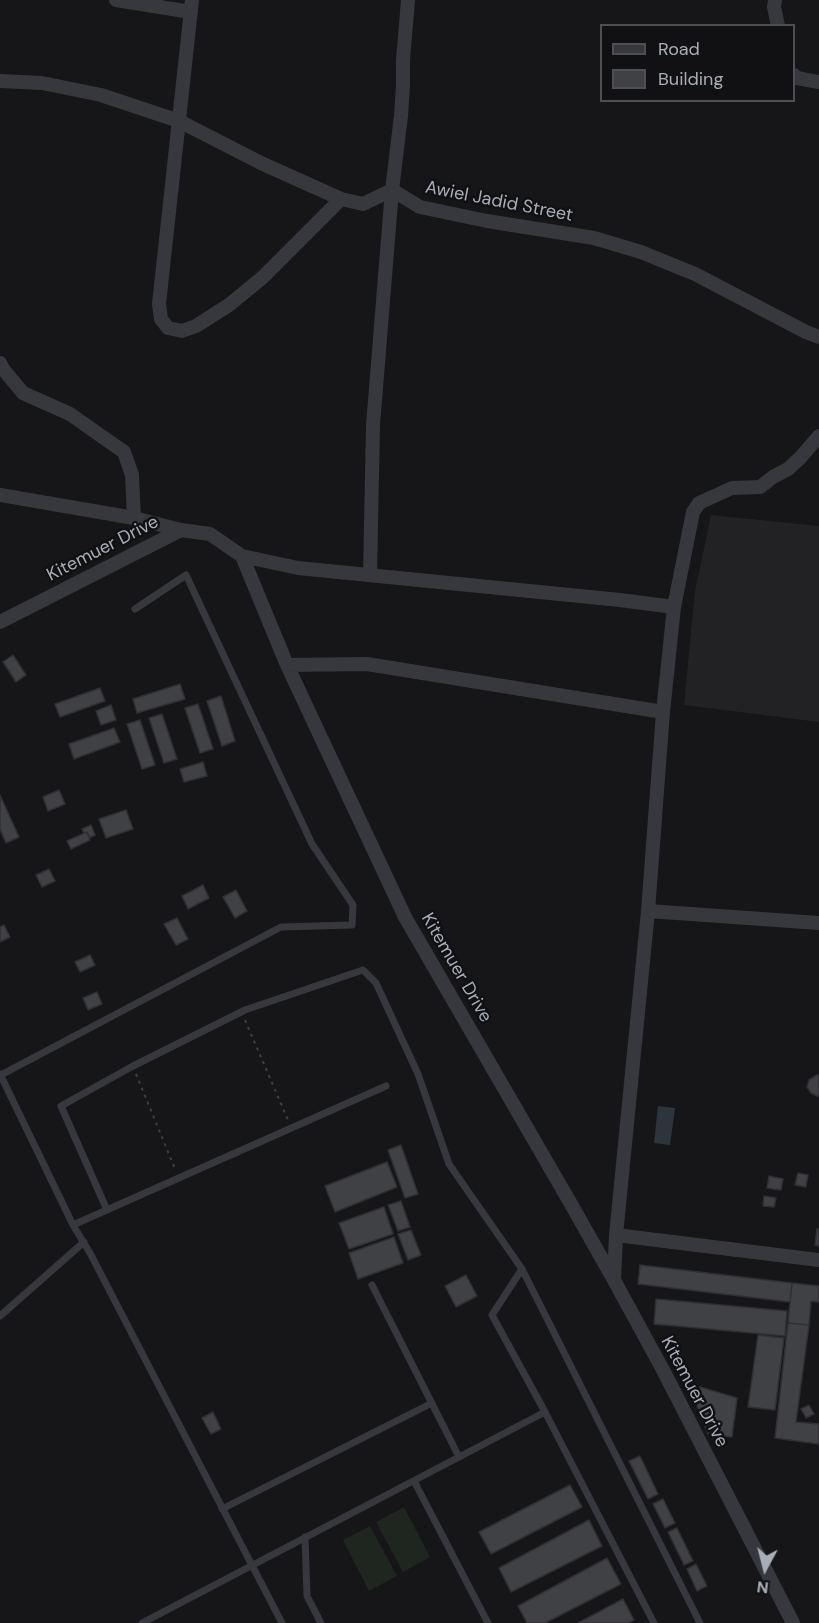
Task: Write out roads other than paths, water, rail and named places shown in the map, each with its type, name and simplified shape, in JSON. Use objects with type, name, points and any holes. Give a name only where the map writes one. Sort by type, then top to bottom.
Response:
[{"type":"street","points":[[116,0],[192,6],[159,304],[161,319],[168,328],[182,331],[196,326],[229,305],[263,277],[341,199]]},
{"type":"street","points":[[370,575],[373,425],[392,190],[401,116],[408,0]]},
{"type":"street","points":[[775,0],[778,24]]},
{"type":"street","points":[[795,76],[819,82]]},
{"type":"street","points":[[0,81],[42,83],[101,95],[179,121],[261,163],[341,199],[363,204],[392,190]]},
{"type":"street","name":"Awiel Jadid Street","points":[[392,190],[420,207],[487,221],[594,238],[640,252],[695,274],[819,337]]},
{"type":"street","points":[[0,363],[23,393],[70,414],[124,452],[132,475],[134,518]]},
{"type":"street","points":[[614,1280],[616,1235],[648,910],[663,712],[674,607],[693,512],[697,504],[732,488],[760,487],[788,469],[819,436]]},
{"type":"street","points":[[0,495],[134,518],[181,530]]},
{"type":"street","name":"Kitemuer Drive","points":[[0,622],[181,530],[210,534],[242,556],[286,665],[405,916],[614,1280],[663,1370],[793,1623]]},
{"type":"street","points":[[242,556],[298,568],[674,607]]},
{"type":"street","points":[[286,665],[367,664],[663,712]]},
{"type":"street","points":[[648,910],[819,923]]},
{"type":"street","points":[[616,1235],[819,1260]]},
{"type":"lane","points":[[135,609],[186,575],[312,844],[353,905],[352,925],[281,927],[0,1074],[74,1225],[282,1623]]},
{"type":"lane","points":[[107,1210],[61,1106],[133,1066],[242,1012],[363,970],[376,983],[418,1074],[449,1164],[522,1269],[700,1623]]},
{"type":"lane","points":[[74,1225],[386,1086]]},
{"type":"lane","points":[[0,1316],[84,1242]]},
{"type":"lane","points":[[522,1269],[492,1315],[654,1623]]},
{"type":"lane","points":[[372,1285],[459,1457]]},
{"type":"lane","points":[[222,1509],[432,1403]]},
{"type":"lane","points":[[142,1623],[545,1412]]},
{"type":"lane","points":[[414,1480],[488,1623]]},
{"type":"lane","points":[[305,1538],[307,1596],[321,1623]]}]
